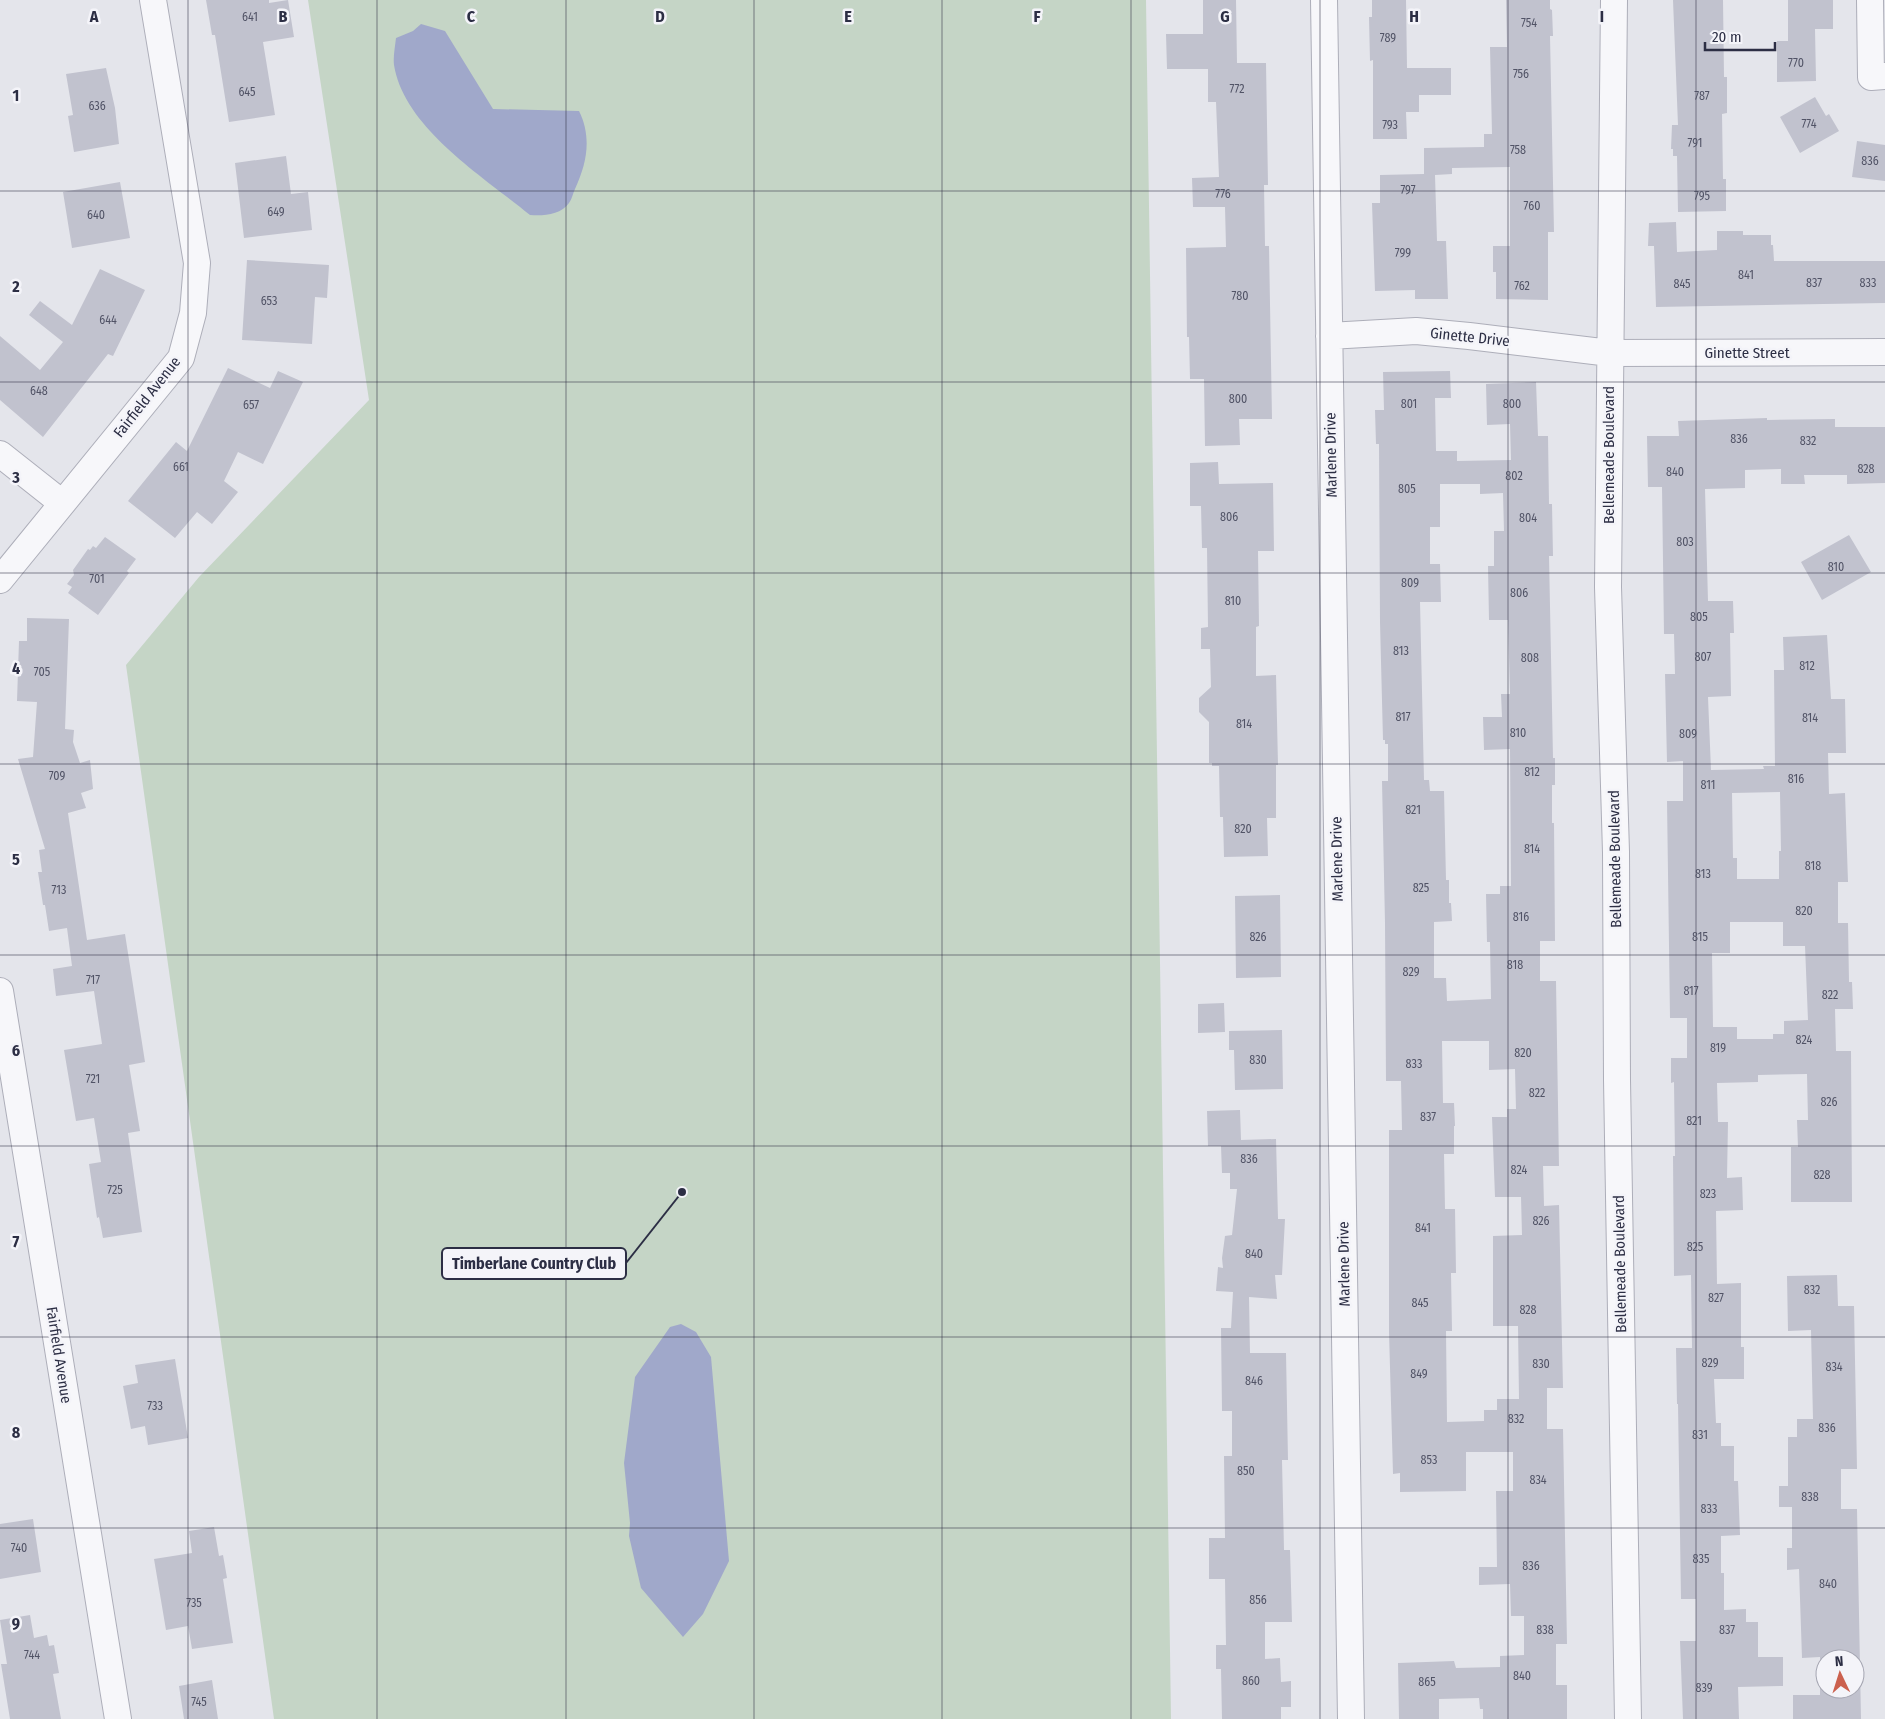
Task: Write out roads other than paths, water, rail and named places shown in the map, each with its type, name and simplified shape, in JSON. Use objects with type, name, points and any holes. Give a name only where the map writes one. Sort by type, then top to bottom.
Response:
[{"type":"street","name":"Fairfield Avenue","points":[[0,580],[181,358],[193,313],[197,262],[152,0]]},
{"type":"street","name":"Marlene Drive","points":[[1324,0],[1351,1719]]},
{"type":"street","name":"Bellemeade Boulevard","points":[[1614,0],[1608,587],[1616,852],[1617,1090],[1628,1719]]},
{"type":"street","points":[[1870,0],[1878,76]]},
{"type":"street","name":"Ginette Drive","points":[[1329,336],[1416,331],[1610,353]]},
{"type":"street","name":"Ginette Street","points":[[1610,353],[1885,352]]},
{"type":"street","points":[[0,454],[62,503]]},
{"type":"street","name":"Fairfield Avenue","points":[[0,991],[118,1719]]},
{"type":"water","points":[[421,24],[445,31],[493,109],[579,111],[586,130],[585,160],[571,200],[566,207],[551,214],[530,215],[448,149],[413,110],[401,88],[394,65],[394,52],[396,38],[413,31]]},
{"type":"water","points":[[681,1324],[696,1332],[711,1357],[729,1561],[703,1614],[683,1637],[641,1588],[629,1536],[630,1523],[624,1463],[635,1377],[670,1327]]},
{"type":"place","name":"Timberlane Country Club","points":[[682,1192]]}]
